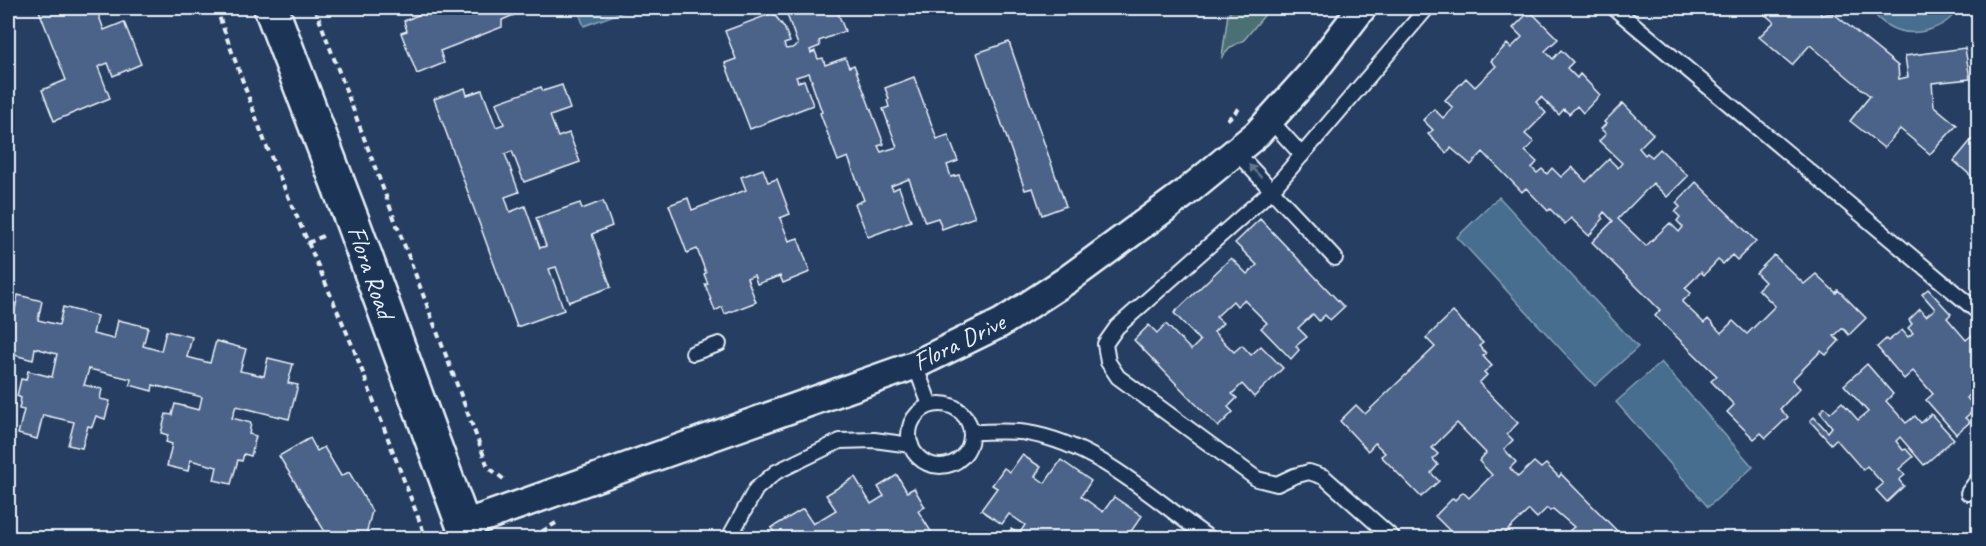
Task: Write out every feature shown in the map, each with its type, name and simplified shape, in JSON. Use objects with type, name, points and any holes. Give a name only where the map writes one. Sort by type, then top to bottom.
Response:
[{"type":"street","name":"Flora Road","points":[[271,8],[353,223],[465,532]]},
{"type":"street","name":"Flora Drive","points":[[465,532],[519,505],[915,365],[1001,323],[1067,280],[1184,194],[1236,152],[1313,72],[1362,8]]},
{"type":"lane","points":[[1393,538],[1324,477],[1309,472],[1277,484],[1257,479],[1118,377],[1108,362],[1105,344],[1117,327],[1272,190],[1427,8]]},
{"type":"lane","points":[[1614,8],[1978,312]]},
{"type":"lane","points":[[1269,120],[1302,155]]},
{"type":"lane","points":[[1236,152],[1335,258]]},
{"type":"lane","points":[[693,353],[719,344]]},
{"type":"lane","points":[[915,365],[930,405]]},
{"type":"lane","points":[[944,404],[957,409],[967,418],[972,432],[970,445],[964,456],[953,463],[941,466],[928,463],[917,456],[911,445],[909,433],[912,421],[920,411],[930,405],[944,404]]},
{"type":"lane","points":[[972,432],[1026,433],[1067,444],[1115,469],[1209,538]]},
{"type":"lane","points":[[729,538],[756,489],[776,472],[840,441],[874,440],[911,445]]},
{"type":"lane","points":[[1968,493],[1978,480]]},
{"type":"lane","points":[[1186,522],[1186,538]]},
{"type":"path","points":[[216,8],[266,145],[353,347],[426,538]]},
{"type":"path","points":[[315,8],[488,467],[509,484],[532,538]]},
{"type":"path","points":[[1220,126],[1244,104]]},
{"type":"green space","points":[[1233,10],[1267,12],[1244,40],[1231,47],[1222,57],[1228,14]]},
{"type":"water","points":[[577,8],[620,8],[622,12],[584,26]]},
{"type":"water","points":[[1869,8],[1958,8],[1953,16],[1937,27],[1908,32],[1899,31],[1887,25],[1878,19]]},
{"type":"water","points":[[1499,197],[1638,347],[1595,386],[1457,237]]},
{"type":"water","points":[[1661,362],[1753,467],[1708,507],[1616,402]]},
{"type":"building","points":[[38,8],[96,8],[104,30],[124,22],[141,64],[113,76],[108,63],[98,67],[110,98],[54,121],[42,90],[66,80]]},
{"type":"building","points":[[420,8],[514,8],[516,14],[502,20],[502,27],[440,51],[444,63],[417,74],[401,33],[407,31],[404,21],[423,13]]},
{"type":"building","points":[[836,8],[845,31],[819,41],[820,46],[810,50],[811,53],[815,51],[818,59],[823,58],[825,65],[845,58],[849,67],[854,65],[884,144],[878,146],[881,152],[897,147],[883,109],[889,107],[885,88],[914,77],[937,139],[948,135],[958,161],[947,165],[951,177],[959,175],[975,217],[942,229],[938,218],[925,222],[909,179],[891,186],[893,190],[899,187],[911,221],[868,237],[855,204],[864,200],[848,157],[838,161],[820,113],[822,112],[809,73],[796,77],[798,82],[804,80],[813,105],[750,129],[725,63],[736,59],[725,31],[773,13],[784,27],[790,42],[784,44],[786,49],[792,48],[798,45],[785,9]]},
{"type":"building","points":[[1757,8],[1819,8],[1821,15],[1833,13],[1898,66],[1899,79],[1908,77],[1905,56],[1965,48],[1970,79],[1932,83],[1934,106],[1957,125],[1930,154],[1900,129],[1884,148],[1850,121],[1870,96],[1810,45],[1792,65],[1759,37],[1774,22]]},
{"type":"building","points":[[1530,11],[1558,39],[1545,51],[1553,59],[1561,50],[1573,62],[1567,68],[1577,78],[1580,74],[1600,95],[1583,113],[1577,106],[1569,114],[1564,109],[1559,115],[1541,97],[1536,102],[1546,113],[1525,134],[1534,142],[1525,151],[1537,162],[1532,168],[1537,173],[1542,169],[1547,174],[1552,168],[1561,177],[1572,167],[1586,182],[1609,159],[1618,168],[1622,163],[1599,141],[1606,134],[1601,129],[1606,124],[1604,122],[1623,103],[1653,134],[1639,148],[1645,155],[1647,153],[1652,157],[1660,149],[1688,176],[1667,197],[1653,183],[1618,219],[1646,246],[1670,223],[1679,232],[1683,227],[1677,221],[1680,217],[1675,212],[1680,207],[1676,203],[1696,182],[1756,241],[1737,260],[1732,255],[1723,264],[1718,260],[1704,275],[1701,272],[1685,288],[1691,293],[1682,302],[1704,323],[1708,319],[1721,333],[1733,321],[1747,334],[1775,306],[1758,289],[1765,282],[1756,273],[1774,255],[1804,284],[1816,274],[1836,293],[1838,290],[1866,318],[1849,335],[1843,328],[1834,336],[1839,341],[1826,355],[1821,351],[1792,380],[1800,388],[1780,409],[1788,417],[1766,438],[1761,433],[1754,439],[1727,412],[1734,405],[1711,381],[1717,376],[1655,316],[1660,310],[1592,242],[1613,221],[1604,212],[1601,216],[1603,219],[1589,236],[1571,218],[1565,224],[1550,209],[1548,211],[1526,188],[1522,192],[1483,152],[1471,165],[1451,148],[1446,153],[1428,134],[1433,130],[1423,120],[1434,109],[1443,118],[1453,108],[1445,100],[1466,78],[1475,87],[1496,66],[1491,61],[1507,44],[1511,48],[1522,37],[1513,28]]},
{"type":"building","points":[[1009,42],[1066,206],[1042,215],[1033,188],[1025,190],[977,53]]},
{"type":"building","points":[[562,85],[570,109],[550,116],[558,137],[569,133],[580,162],[524,182],[512,151],[505,154],[519,192],[505,197],[510,212],[525,206],[540,248],[546,246],[536,218],[580,203],[582,209],[603,201],[612,226],[592,234],[611,287],[569,302],[556,267],[549,269],[564,310],[517,327],[434,99],[465,88],[467,95],[482,90],[496,127],[504,124],[496,103],[541,87],[543,91]]},
{"type":"building","points":[[1978,132],[1978,182],[1954,161]]},
{"type":"building","points":[[763,169],[768,182],[777,179],[790,214],[780,218],[789,241],[798,238],[810,272],[783,283],[780,276],[757,284],[754,275],[747,278],[756,302],[725,314],[722,307],[715,311],[705,284],[708,284],[704,274],[706,273],[697,249],[687,253],[669,205],[688,198],[692,210],[746,190],[741,177]]},
{"type":"building","points":[[1260,219],[1344,307],[1330,320],[1325,315],[1319,321],[1313,314],[1298,328],[1307,337],[1296,346],[1299,350],[1291,359],[1261,328],[1267,323],[1244,300],[1237,306],[1233,301],[1216,317],[1223,323],[1214,332],[1234,352],[1242,345],[1251,355],[1261,346],[1283,368],[1254,397],[1242,384],[1232,394],[1237,398],[1228,407],[1233,412],[1218,427],[1134,340],[1149,325],[1157,333],[1166,324],[1191,350],[1200,341],[1174,313],[1231,258],[1247,274],[1257,265],[1235,243]]},
{"type":"building","points":[[1928,289],[1951,314],[1947,318],[1966,340],[1972,335],[1978,343],[1978,386],[1967,398],[1976,408],[1965,418],[1970,422],[1956,434],[1926,400],[1933,394],[1913,371],[1904,379],[1877,347],[1902,330],[1908,337],[1913,333],[1908,328],[1912,324],[1909,320],[1920,309],[1926,316],[1935,309],[1922,294]]},
{"type":"building","points":[[18,295],[42,301],[38,320],[59,325],[63,307],[97,316],[93,334],[114,339],[118,320],[148,327],[143,346],[161,351],[166,331],[192,337],[187,357],[210,363],[216,341],[246,349],[240,371],[264,376],[268,358],[293,364],[288,383],[298,385],[289,419],[236,406],[232,418],[251,423],[249,434],[256,436],[251,456],[244,454],[242,461],[238,460],[231,484],[214,480],[217,467],[190,460],[188,471],[167,466],[172,444],[166,442],[168,435],[161,433],[166,414],[172,415],[175,404],[199,410],[202,397],[153,385],[152,391],[130,385],[131,379],[89,369],[84,385],[102,389],[100,399],[110,401],[105,419],[96,416],[92,427],[88,426],[82,448],[68,445],[74,422],[43,415],[37,439],[18,434],[24,410],[19,409],[21,398],[17,396],[21,379],[26,380],[28,371],[52,377],[57,354],[35,348],[33,360],[11,354],[11,358],[8,358],[8,313],[14,314]]},
{"type":"building","points":[[1453,312],[1483,343],[1479,346],[1486,353],[1483,356],[1492,366],[1484,372],[1487,375],[1479,383],[1518,423],[1507,434],[1513,440],[1504,449],[1516,462],[1510,468],[1518,477],[1534,462],[1541,468],[1546,464],[1559,477],[1561,474],[1624,538],[1578,538],[1570,530],[1574,527],[1553,509],[1550,511],[1547,508],[1537,518],[1529,510],[1505,533],[1510,538],[1457,538],[1435,516],[1453,498],[1455,500],[1463,492],[1469,498],[1492,475],[1479,461],[1486,453],[1457,423],[1432,448],[1438,454],[1433,459],[1438,465],[1431,473],[1439,481],[1421,497],[1381,456],[1385,453],[1375,443],[1368,451],[1340,421],[1356,405],[1365,414],[1435,347],[1426,338]]},
{"type":"building","points":[[1867,364],[1893,394],[1886,401],[1906,423],[1915,416],[1921,423],[1931,414],[1954,439],[1924,465],[1900,437],[1896,441],[1913,457],[1899,469],[1905,475],[1899,480],[1904,486],[1887,502],[1876,490],[1883,484],[1867,466],[1863,470],[1836,439],[1831,444],[1810,421],[1814,417],[1828,432],[1832,427],[1820,412],[1825,407],[1830,413],[1842,402],[1858,420],[1868,412],[1844,385]]},
{"type":"building","points":[[310,438],[317,451],[324,447],[341,476],[349,472],[372,511],[365,538],[322,538],[324,530],[279,456]]},
{"type":"building","points":[[1022,455],[1041,467],[1035,476],[1045,483],[1061,460],[1091,481],[1081,496],[1103,512],[1114,497],[1142,516],[1126,538],[1005,538],[1011,529],[1019,534],[1025,525],[1009,514],[1002,524],[981,510],[997,488],[992,485],[1004,468],[1010,472]]},
{"type":"building","points":[[897,475],[907,492],[914,488],[925,507],[918,511],[932,533],[924,538],[911,538],[908,533],[899,538],[778,538],[771,528],[803,509],[813,524],[836,510],[826,495],[855,477],[871,504],[884,496],[878,487]]}]
